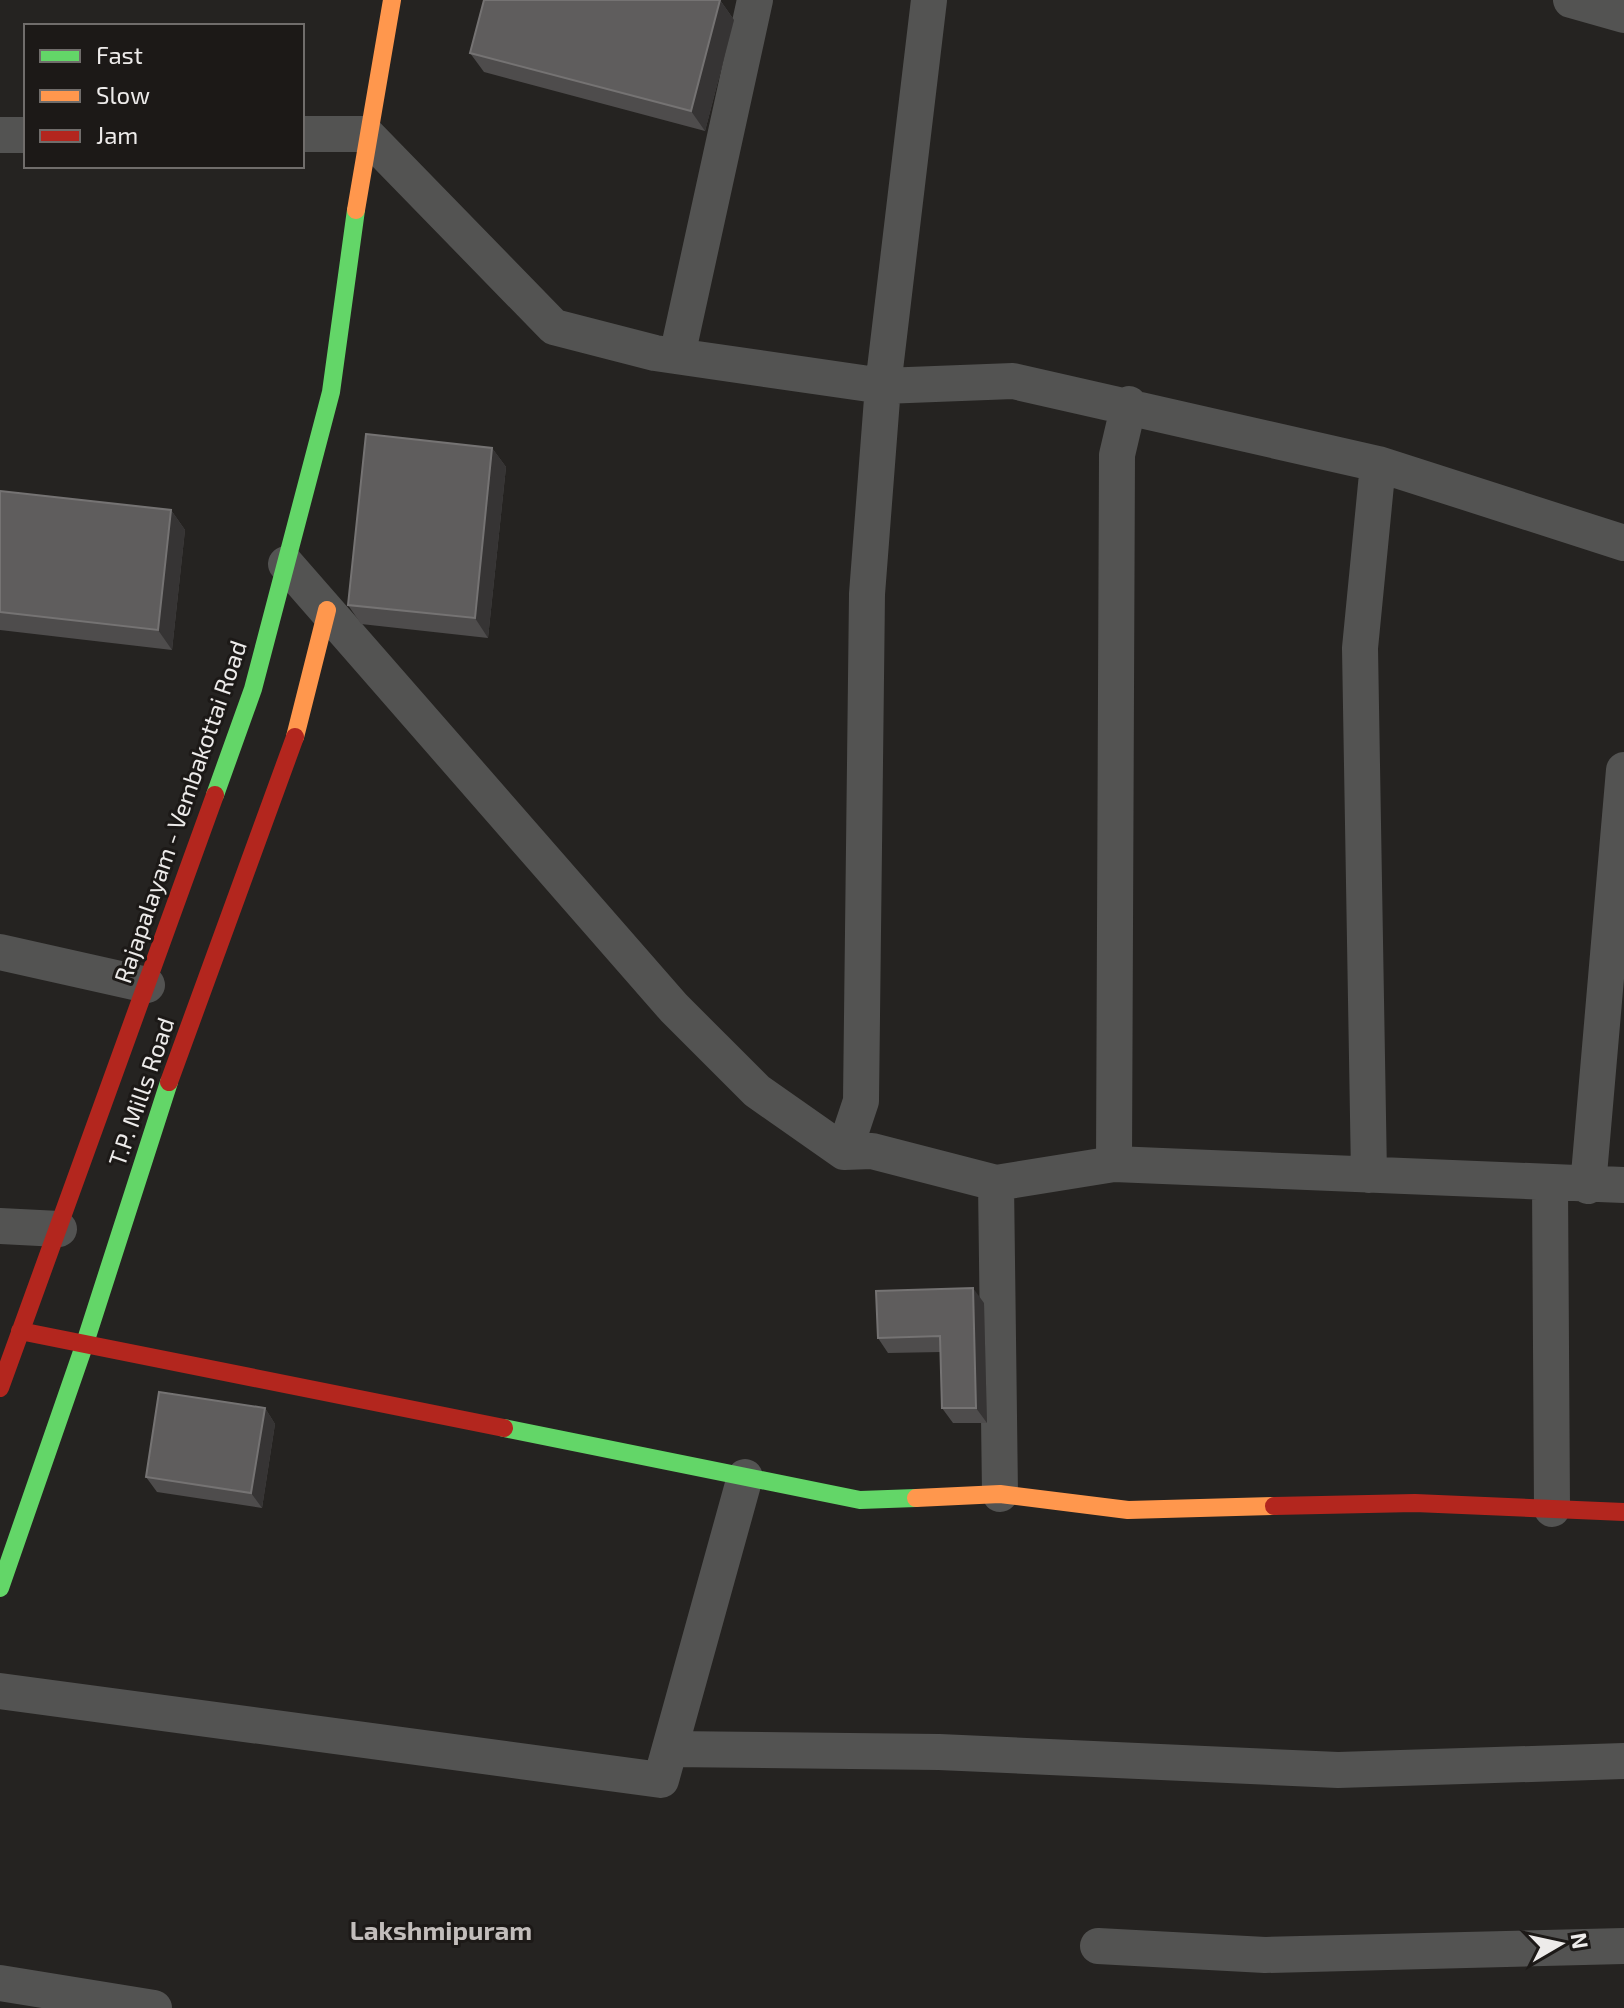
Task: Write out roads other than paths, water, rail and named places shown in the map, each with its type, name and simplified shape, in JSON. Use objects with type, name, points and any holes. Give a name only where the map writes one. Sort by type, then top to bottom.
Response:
[{"type":"main road","name":"Rajapalayam - Vembakottai Road","points":[[0,1388],[253,689],[331,392],[366,134],[392,0]]},
{"type":"main road","name":"T.P. Mills Road","points":[[0,1588],[84,1346],[166,1091],[302,719],[327,610]]},
{"type":"main road","points":[[20,1331],[860,1500],[1000,1494],[1128,1510],[1415,1503],[1624,1512]]},
{"type":"street","points":[[677,356],[755,0]]},
{"type":"street","points":[[844,1152],[861,1101],[867,594],[883,386],[929,0]]},
{"type":"street","points":[[1571,0],[1624,15]]},
{"type":"street","points":[[304,134],[366,134],[554,327],[677,356],[883,386],[1013,381],[1129,404],[1378,464],[1624,543]]},
{"type":"street","points":[[0,135],[24,135]]},
{"type":"street","points":[[1114,1164],[1117,455],[1129,404]]},
{"type":"street","points":[[1369,1175],[1360,648],[1378,464]]},
{"type":"street","points":[[286,564],[674,1008],[757,1091],[844,1152],[872,1151],[996,1183],[1114,1164],[1588,1186],[1624,1185]]},
{"type":"street","points":[[1588,1186],[1624,770]]},
{"type":"street","points":[[0,952],[147,985]]},
{"type":"street","points":[[996,1183],[1000,1494]]},
{"type":"street","points":[[1550,1184],[1552,1509]]},
{"type":"street","points":[[0,1226],[59,1229]]},
{"type":"street","points":[[0,1691],[661,1780],[745,1477]]},
{"type":"street","points":[[670,1749],[939,1752],[1338,1770],[1624,1761]]},
{"type":"street","points":[[1098,1946],[1265,1955],[1624,1946]]},
{"type":"street","points":[[0,1983],[154,2008]]},
{"type":"district","name":"Lakshmipuram","points":[[441,1931]]}]
